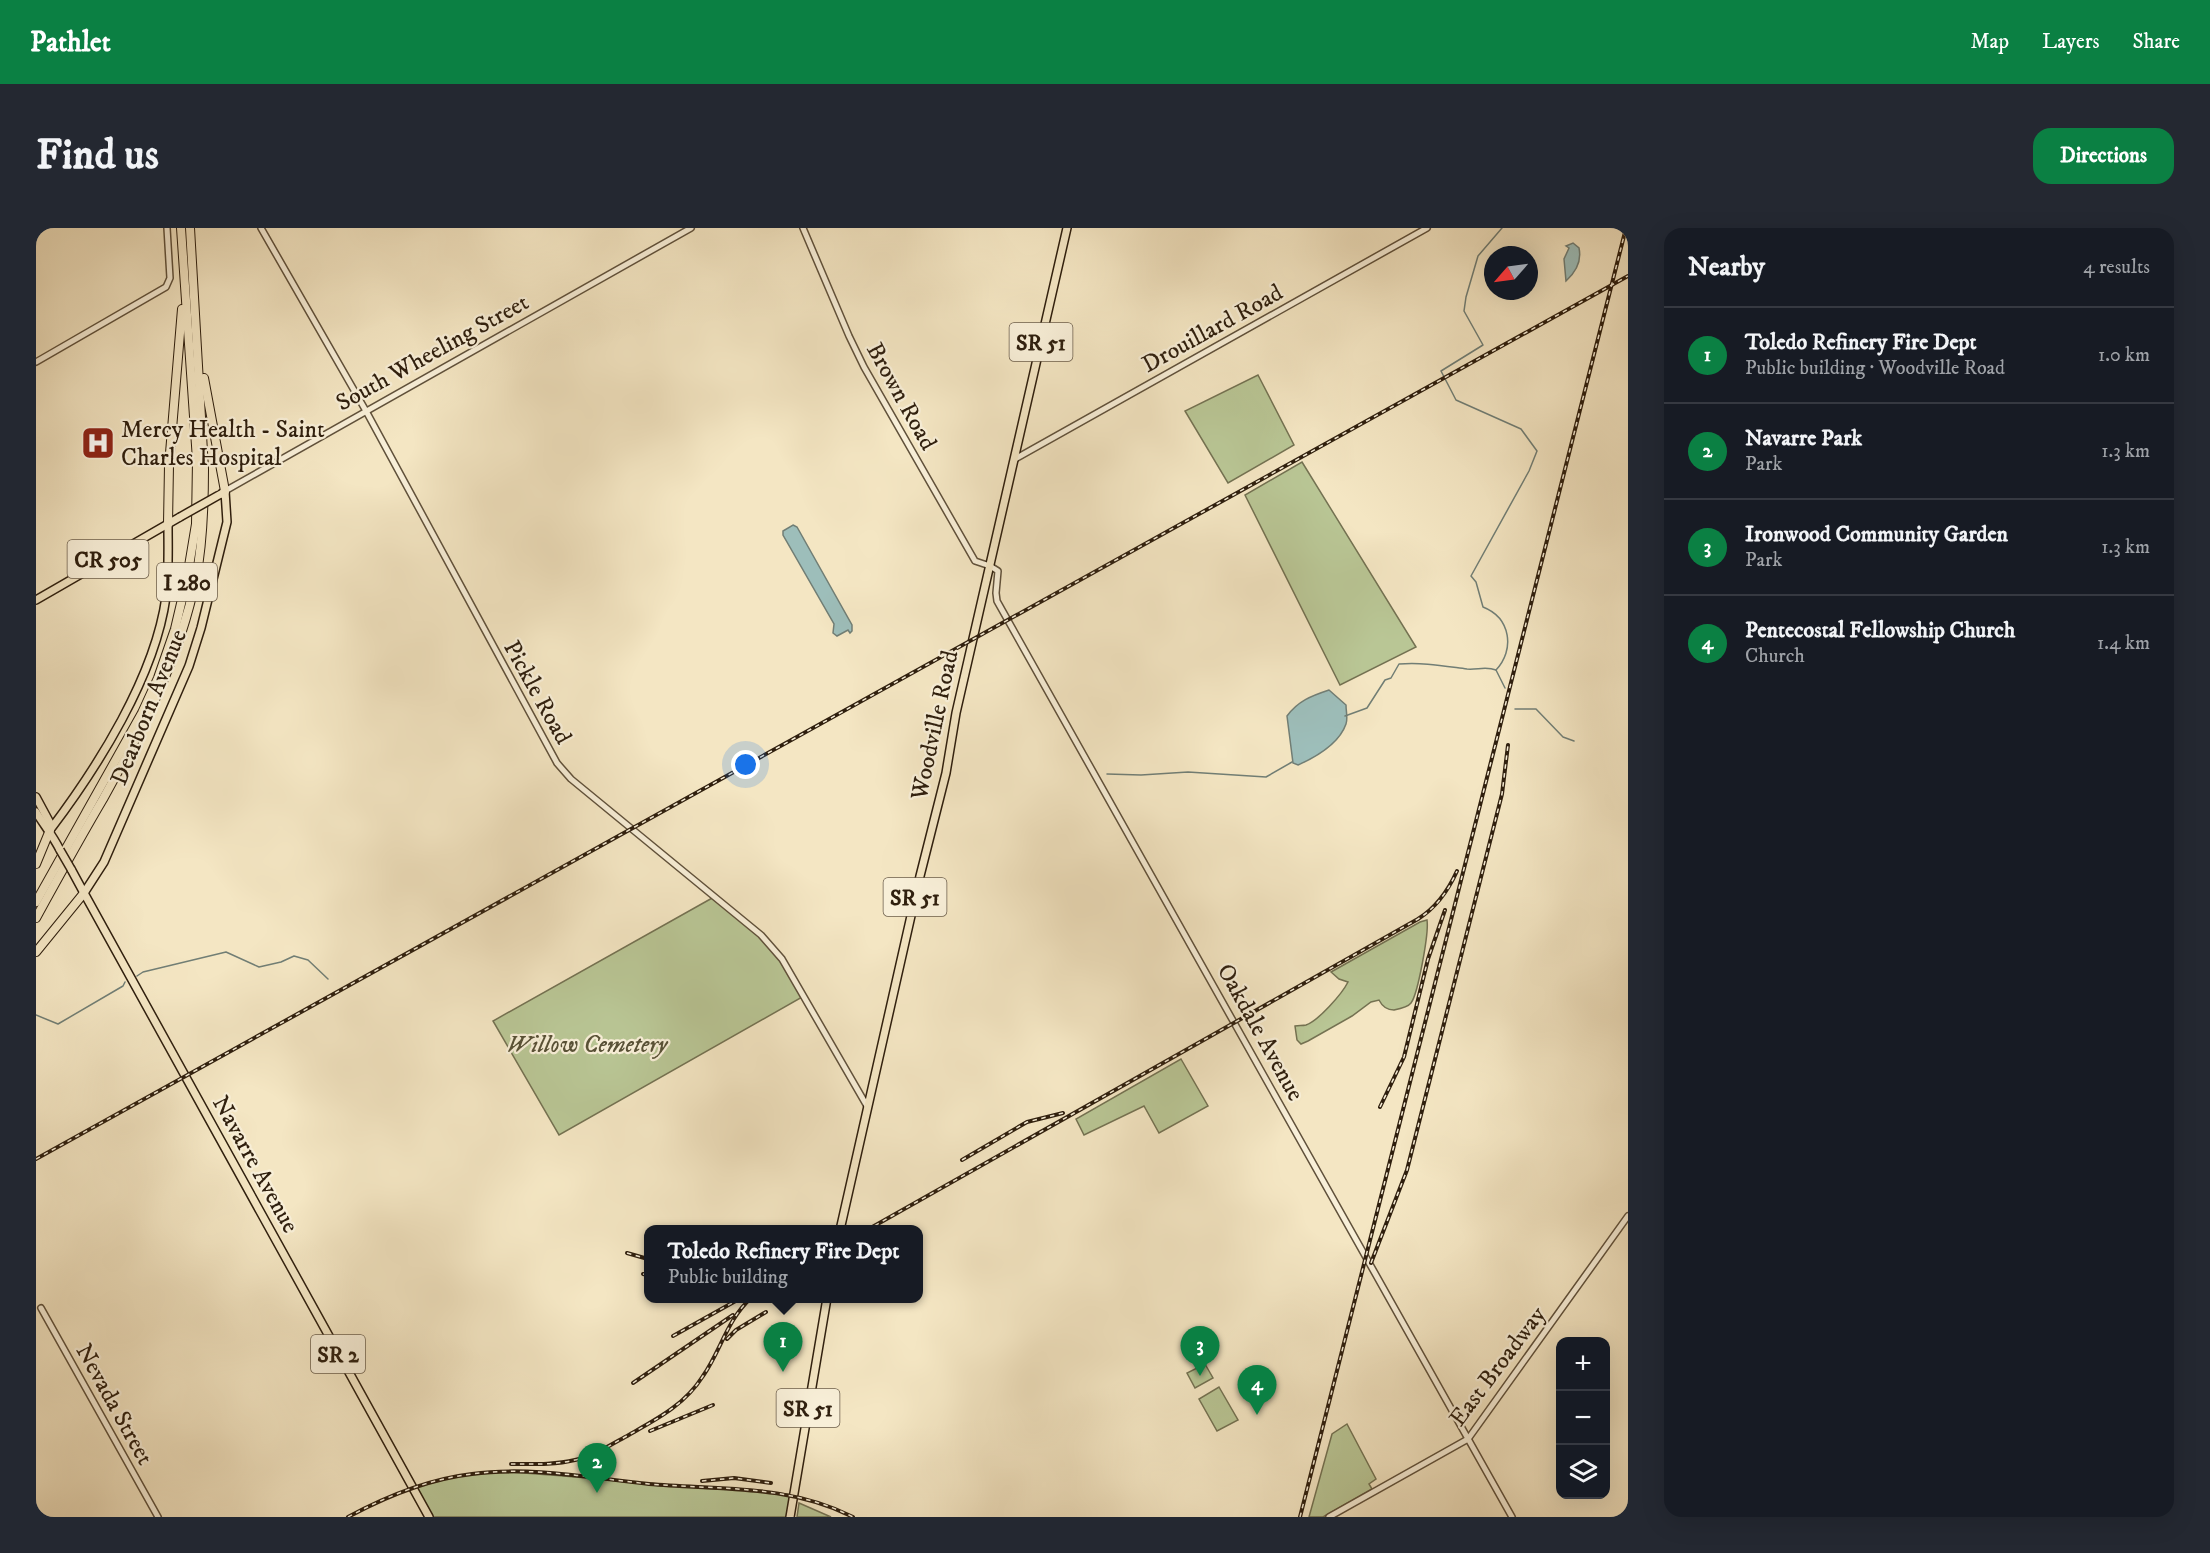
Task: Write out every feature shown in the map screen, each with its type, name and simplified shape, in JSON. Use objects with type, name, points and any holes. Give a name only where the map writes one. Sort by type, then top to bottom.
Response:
[{"type":"highway","name":"I 280","points":[[36,902],[142,713],[158,678],[175,629],[188,578],[196,524],[197,459],[181,228]]},
{"type":"highway","name":"I 280","points":[[36,918],[150,713],[186,620],[196,576],[204,506],[198,347],[190,228]]},
{"type":"highway","points":[[168,524],[169,465],[183,314],[183,274]]},
{"type":"highway","points":[[198,347],[222,493]]},
{"type":"highway","points":[[36,864],[50,830]]},
{"type":"highway","points":[[36,951],[84,893]]},
{"type":"main road","name":"Woodville Road","points":[[841,1225],[946,773],[955,719],[1067,228]]},
{"type":"main road","name":"South Wheeling Street","points":[[36,600],[222,493]]},
{"type":"main road","name":"Dearborn Avenue","points":[[84,893],[104,862],[189,666],[201,628],[227,522],[222,493]]},
{"type":"main road","points":[[50,830],[87,780],[122,716],[147,663],[162,620],[166,598],[168,524]]},
{"type":"main road","name":"Navarre Avenue","points":[[36,797],[38,807],[50,822],[50,830],[70,869],[429,1517]]},
{"type":"main road","name":"SR 51","points":[[790,1517],[826,1303]]},
{"type":"street","points":[[36,362],[168,285],[170,274],[167,228]]},
{"type":"street","name":"Pickle Road","points":[[261,228],[366,411],[557,763],[571,779],[773,947],[867,1106]]},
{"type":"street","name":"South Wheeling Street","points":[[222,493],[691,228]]},
{"type":"street","name":"Brown Road","points":[[803,228],[864,367],[975,561],[990,566]]},
{"type":"street","name":"Drouillard Road","points":[[1015,459],[1427,228]]},
{"type":"street","name":"Oakdale Avenue","points":[[990,566],[998,571],[996,597],[1005,615],[1512,1517]]},
{"type":"street","name":"East Broadway","points":[[1329,1517],[1468,1439],[1628,1215]]},
{"type":"street","name":"Nevada Street","points":[[41,1308],[158,1517]]},
{"type":"green space","points":[[1258,375],[1294,445],[1228,483],[1185,411]]},
{"type":"green space","points":[[1302,462],[1416,647],[1340,685],[1245,495]]},
{"type":"green space","name":"Willow Cemetery","points":[[714,897],[773,947],[804,996],[559,1135],[493,1021]]},
{"type":"green space","points":[[1427,920],[1420,976],[1410,1004],[1394,1010],[1385,1007],[1379,1000],[1371,1002],[1352,1016],[1308,1041],[1301,1044],[1297,1040],[1295,1026],[1306,1025],[1317,1018],[1335,1000],[1348,982],[1339,979],[1331,972]]},
{"type":"green space","points":[[1181,1059],[1208,1106],[1159,1133],[1144,1106],[1084,1135],[1076,1119]]},
{"type":"green space","points":[[1205,1364],[1213,1378],[1195,1388],[1187,1373]]},
{"type":"green space","points":[[1219,1387],[1238,1420],[1217,1431],[1199,1399]]},
{"type":"green space","points":[[1347,1424],[1376,1479],[1369,1484],[1372,1489],[1323,1517],[1309,1517],[1332,1434]]},
{"type":"green space","points":[[499,1472],[794,1495],[790,1517],[429,1517],[412,1488],[459,1476]]},
{"type":"green space","points":[[799,1503],[831,1517],[797,1517]]},
{"type":"water","points":[[1573,243],[1579,248],[1579,262],[1573,274],[1566,281],[1564,259],[1569,248],[1566,246]]},
{"type":"water","points":[[793,525],[797,527],[852,625],[850,633],[848,630],[837,636],[833,633],[834,624],[783,535],[783,531]]},
{"type":"water","points":[[1329,690],[1346,705],[1347,722],[1343,731],[1319,754],[1298,765],[1293,763],[1287,716],[1305,700]]},
{"type":"waterway","points":[[1496,670],[1506,653],[1507,635],[1500,619],[1483,607],[1476,582],[1471,576],[1529,471],[1537,451],[1521,429],[1456,400],[1441,371],[1483,345],[1464,311],[1466,297],[1478,256],[1502,228]]},
{"type":"waterway","points":[[1345,716],[1367,708],[1385,680],[1391,678],[1399,664],[1492,669],[1496,670],[1505,688]]},
{"type":"waterway","points":[[1515,709],[1536,709],[1563,737],[1574,741]]},
{"type":"waterway","points":[[1107,774],[1141,775],[1188,772],[1266,777],[1292,762]]},
{"type":"waterway","points":[[137,976],[143,972],[226,952],[259,967],[281,962],[294,956],[308,960],[328,979]]},
{"type":"waterway","points":[[36,1015],[58,1024],[123,986],[125,982]]},
{"type":"railway","points":[[1300,1517],[1626,228]]},
{"type":"railway","points":[[36,1159],[1628,276]]},
{"type":"railway","points":[[1371,1263],[1407,1170],[1502,794],[1508,745]]},
{"type":"railway","points":[[876,1225],[1418,919],[1441,898],[1457,871]]},
{"type":"railway","points":[[1380,1107],[1404,1057],[1428,959],[1445,910]]},
{"type":"railway","points":[[962,1160],[1027,1122],[1063,1113]]},
{"type":"railway","points":[[627,1253],[644,1258]]},
{"type":"railway","points":[[673,1336],[732,1303]]},
{"type":"railway","points":[[511,1464],[567,1462],[582,1458],[607,1447],[668,1411],[695,1387],[709,1366],[730,1325],[747,1303]]},
{"type":"railway","points":[[727,1339],[736,1330],[766,1312]]},
{"type":"railway","points":[[633,1383],[733,1315]]},
{"type":"railway","points":[[650,1431],[713,1405]]},
{"type":"railway","points":[[348,1517],[393,1495],[424,1484],[456,1476],[516,1471],[649,1484],[753,1490],[804,1499],[853,1517]]},
{"type":"railway","points":[[702,1481],[734,1478],[771,1483]]},
{"type":"place","name":"Mercy Health - Saint Charles Hospital","points":[[98,443]]},
{"type":"place","name":"Toledo Refinery Fire Dept","points":[[783,1372]]},
{"type":"place","name":"Ironwood Community Garden","points":[[1200,1376]]},
{"type":"place","name":"Pentecostal Fellowship Church","points":[[1257,1415]]},
{"type":"place","name":"Navarre Park","points":[[597,1493]]}]
